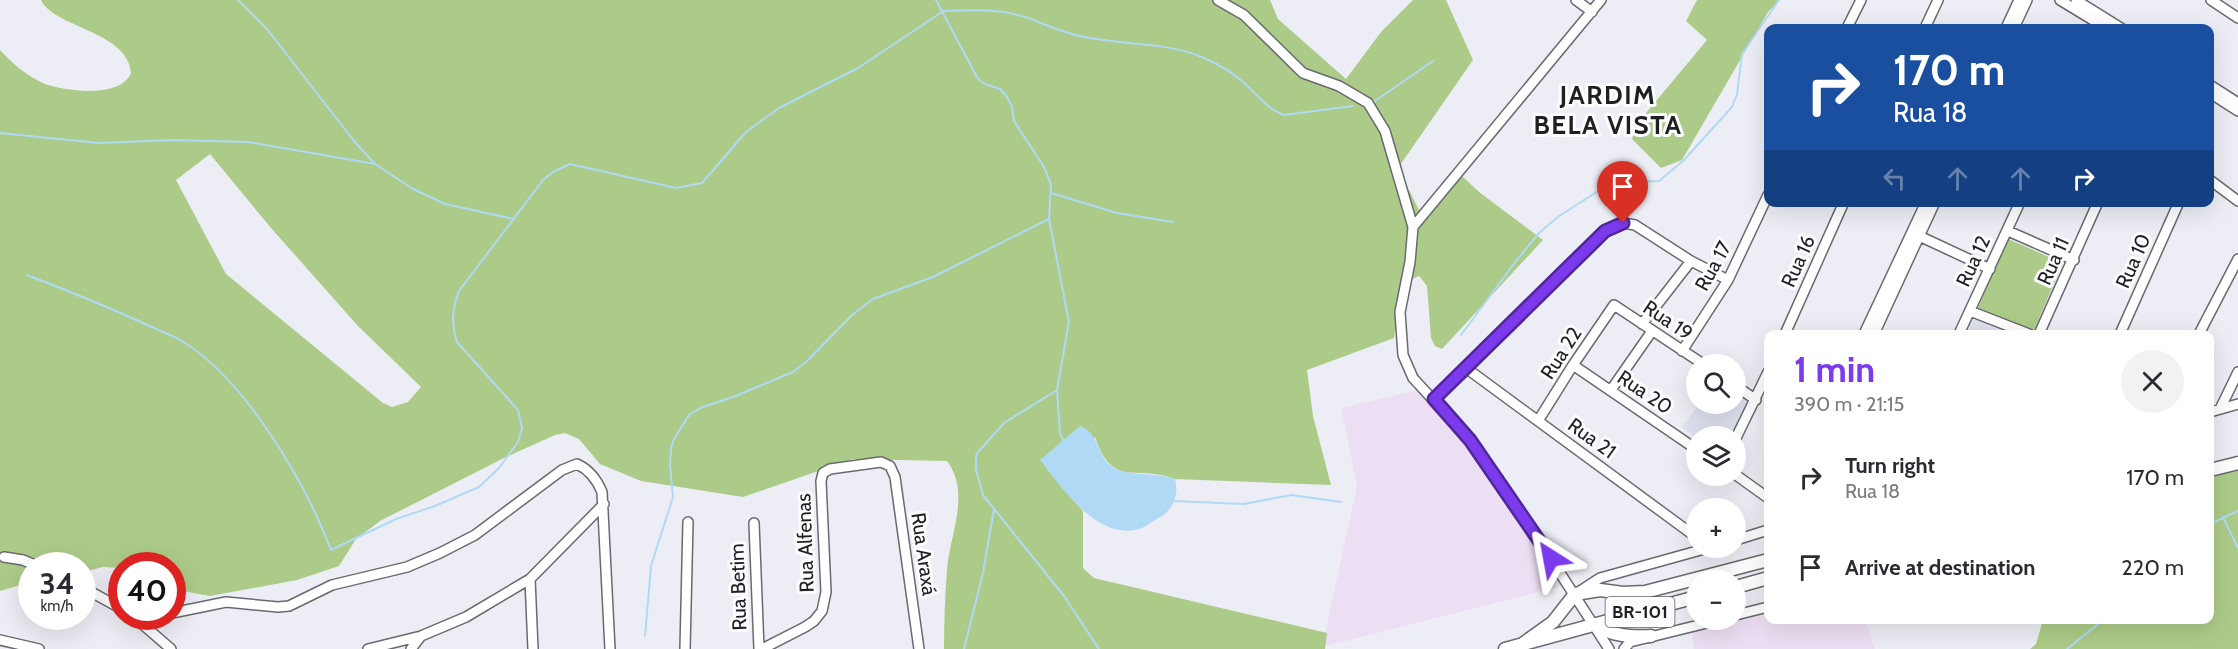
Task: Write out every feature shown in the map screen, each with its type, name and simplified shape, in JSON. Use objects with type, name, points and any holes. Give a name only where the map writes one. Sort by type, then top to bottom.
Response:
[{"type":"main road","points":[[2214,469],[2238,463]]},
{"type":"main road","points":[[1521,645],[1553,622],[1575,594],[1600,590],[1645,592],[1764,561]]},
{"type":"main road","points":[[1746,584],[1764,579]]},
{"type":"main road","name":"BR-101","points":[[1505,649],[1593,624],[1686,602]]},
{"type":"main road","points":[[1593,624],[1615,635],[1651,636]]},
{"type":"street","points":[[1218,0],[1244,15],[1303,73],[1339,86],[1368,103],[1385,131],[1413,227],[1410,262],[1400,312],[1403,355],[1413,378],[1470,440],[1575,594],[1608,649],[1686,628]]},
{"type":"street","points":[[1576,0],[1592,12]]},
{"type":"street","points":[[1413,227],[1601,0]]},
{"type":"street","points":[[1849,24],[1861,0]]},
{"type":"street","points":[[1927,24],[1938,0]]},
{"type":"street","points":[[2008,24],[2019,0]]},
{"type":"street","points":[[2016,24],[2027,0]]},
{"type":"street","points":[[2060,0],[2099,24]]},
{"type":"street","points":[[2076,0],[2115,24]]},
{"type":"street","points":[[2211,0],[2238,18]]},
{"type":"street","points":[[2214,88],[2238,103]]},
{"type":"street","points":[[2214,96],[2238,111]]},
{"type":"street","points":[[2214,183],[2238,201]]},
{"type":"street","name":"Rua 17","points":[[1682,351],[1728,280],[1764,204]]},
{"type":"street","name":"Rua 16","points":[[1787,330],[1842,207]]},
{"type":"street","points":[[1876,330],[1916,234],[1924,207]]},
{"type":"street","points":[[1866,330],[1932,207]]},
{"type":"street","name":"Rua 12","points":[[1961,330],[2018,207]]},
{"type":"street","name":"Rua 11","points":[[2041,330],[2096,207]]},
{"type":"street","name":"Rua 10","points":[[2122,330],[2177,207]]},
{"type":"street","points":[[1434,399],[1605,231],[1623,223],[1635,225],[1691,261],[1728,280]]},
{"type":"street","points":[[2008,231],[2074,260]]},
{"type":"street","points":[[1916,234],[1990,269]]},
{"type":"street","points":[[2201,330],[2238,259]]},
{"type":"street","points":[[1642,324],[1691,261]]},
{"type":"street","name":"Rua 19","points":[[1614,305],[1687,354]]},
{"type":"street","name":"Rua 22","points":[[1538,421],[1614,305]]},
{"type":"street","points":[[1970,310],[2019,330]]},
{"type":"street","points":[[1611,390],[1652,331]]},
{"type":"street","name":"Rua 20","points":[[1573,365],[1686,442]]},
{"type":"street","name":"Rua 21","points":[[1466,368],[1686,530]]},
{"type":"street","points":[[2220,409],[2238,372]]},
{"type":"street","points":[[1742,426],[1764,381]]},
{"type":"street","points":[[1746,393],[1756,400]]},
{"type":"street","points":[[2214,411],[2238,404]]},
{"type":"street","name":"Rua Alfenas","points":[[760,649],[805,627],[822,611],[826,592],[821,481],[823,473],[830,469],[881,462],[890,466]]},
{"type":"street","points":[[186,611],[225,602],[289,606],[332,585],[414,564],[475,535],[562,470],[577,464],[584,467],[595,478],[602,492],[610,649]]},
{"type":"street","name":"Rua Araxá","points":[[890,466],[895,477],[919,649]]},
{"type":"street","points":[[1746,482],[1764,495]]},
{"type":"street","points":[[368,649],[421,636],[466,616],[530,579],[604,504]]},
{"type":"street","points":[[685,649],[688,522]]},
{"type":"street","name":"Rua Betim","points":[[754,523],[760,649]]},
{"type":"street","points":[[1746,537],[1764,531]]},
{"type":"street","points":[[1575,594],[1600,578],[1686,554]]},
{"type":"street","points":[[4,557],[18,559]]},
{"type":"street","points":[[1617,572],[1617,580],[1623,592]]},
{"type":"street","points":[[530,579],[533,649]]},
{"type":"street","points":[[1746,612],[1764,608]]},
{"type":"street","points":[[149,630],[171,649]]},
{"type":"street","points":[[411,649],[421,636]]},
{"type":"street","points":[[0,640],[39,649]]},
{"type":"shaded area","points":[[1976,314],[2016,330],[1968,330]]},
{"type":"shaded area","points":[[1423,389],[1463,423],[1488,454],[1574,583],[1322,647],[1357,486],[1341,408]]},
{"type":"shaded area","points":[[1746,397],[1753,402],[1746,414]]},
{"type":"shaded area","points":[[1692,414],[1746,414],[1739,426],[1686,426],[1686,430],[1682,427]]},
{"type":"shaded area","points":[[1764,614],[1764,624],[1866,624],[1875,649],[1694,649],[1692,632],[1746,630],[1746,618]]},
{"type":"green space","points":[[41,0],[1270,0],[1278,19],[1346,79],[1381,32],[1413,0],[1446,0],[1473,60],[1398,168],[1419,210],[1461,175],[1479,192],[1543,240],[1442,349],[1435,346],[1431,338],[1427,286],[1419,276],[1412,280],[1403,294],[1394,338],[1307,370],[1313,416],[1331,485],[1175,479],[1161,475],[1127,472],[1118,470],[1110,464],[1095,437],[1058,483],[1083,511],[1083,568],[1094,578],[1327,633],[1325,649],[944,649],[947,569],[958,500],[958,486],[947,461],[853,459],[743,497],[641,481],[600,464],[579,439],[565,433],[555,435],[504,458],[380,521],[356,539],[339,566],[297,580],[210,596],[186,592],[186,552],[108,552],[108,567],[96,569],[96,552],[18,552],[18,586],[0,591],[0,50],[32,78],[66,89],[104,90],[116,87],[131,73],[127,59],[118,48],[105,39],[48,9]],"holes":[[[210,154],[271,228],[358,326],[421,387],[408,402],[392,407],[383,403],[226,274],[176,180]]]},
{"type":"green space","points":[[1697,0],[1780,0],[1768,12],[1682,160],[1661,168],[1632,139],[1636,125],[1707,40],[1686,21]]},
{"type":"green space","points":[[2008,239],[2063,263],[2034,330],[2028,330],[1978,308]]},
{"type":"green space","points":[[2238,463],[2238,649],[2030,649],[2036,644],[2042,624],[2214,624],[2214,470]]},
{"type":"water","points":[[1080,426],[1091,433],[1102,456],[1111,466],[1124,472],[1175,479],[1175,500],[1170,509],[1142,528],[1126,531],[1111,528],[1083,510],[1070,498],[1040,460]]},
{"type":"waterway","points":[[238,0],[267,29],[354,141],[375,164],[413,189],[445,204],[514,219]]},
{"type":"waterway","points":[[936,0],[978,79],[1000,89],[1007,97],[1012,107],[1014,121],[1044,167],[1051,184],[1049,219],[1069,322],[1057,390],[1060,434],[1064,441]]},
{"type":"waterway","points":[[1461,335],[1539,233],[1559,216],[1603,188],[1621,182],[1659,181],[1683,161],[1732,107],[1737,94],[1742,54],[1779,0]]},
{"type":"waterway","points":[[942,11],[985,10],[1007,13],[1078,36],[1188,52],[1207,59],[1228,71],[1267,105],[1284,115],[1353,106]]},
{"type":"waterway","points":[[27,275],[173,336],[205,358],[228,380],[270,434],[306,494],[331,550],[396,519],[435,506],[479,487],[499,468],[518,442],[522,428],[518,410],[457,342],[453,316],[459,291],[543,180],[570,164],[676,188],[702,183],[746,132],[779,108],[858,68],[942,12]]},
{"type":"waterway","points":[[1372,103],[1433,61]]},
{"type":"waterway","points":[[0,133],[99,143],[174,140],[248,142],[375,164]]},
{"type":"waterway","points":[[1051,193],[1117,213],[1173,222]]},
{"type":"waterway","points":[[645,636],[651,566],[673,497],[671,448],[689,415],[700,408],[793,372],[807,361],[852,315],[873,299],[933,277],[1049,219]]},
{"type":"waterway","points":[[1057,390],[1004,423],[978,452],[976,470],[983,495],[1064,596],[1099,649]]},
{"type":"waterway","points":[[1173,501],[1244,504],[1291,495],[1341,502]]},
{"type":"waterway","points":[[964,649],[983,573],[994,509]]},
{"type":"waterway","points":[[2214,522],[2238,511]]},
{"type":"waterway","points":[[2223,517],[2238,548]]},
{"type":"waterway","points":[[2067,649],[2098,624]]},
{"type":"district","name":"JARDIM BELA VISTA","points":[[1608,110]]},
{"type":"route","points":[[1551,558],[1470,440],[1434,399],[1605,231],[1623,223]]}]
